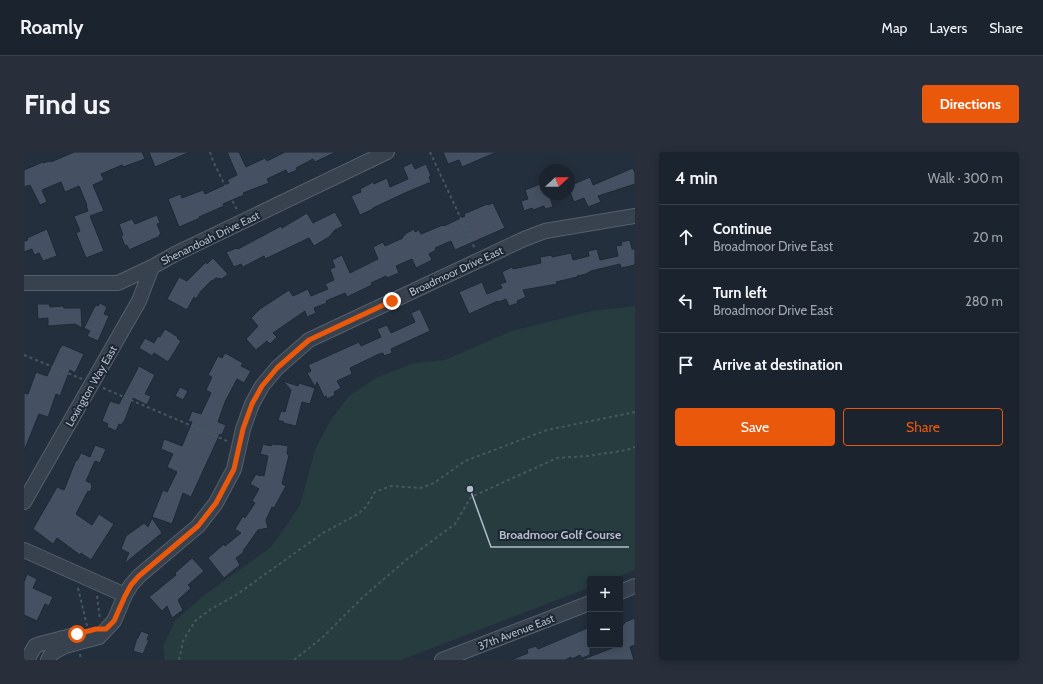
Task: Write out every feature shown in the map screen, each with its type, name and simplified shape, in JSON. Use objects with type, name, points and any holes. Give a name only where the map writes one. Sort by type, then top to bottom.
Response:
[{"type":"street","name":"Shenandoah Drive East","points":[[24,283],[118,282],[152,267],[175,254],[387,152]]},
{"type":"street","name":"Broadmoor Drive East","points":[[48,660],[52,653],[65,646],[99,637],[103,626],[114,621],[131,585],[139,576],[198,526],[216,503],[234,469],[243,429],[252,404],[262,386],[277,368],[309,340],[524,239],[545,231],[635,216]]},
{"type":"street","name":"Lexington Way East","points":[[24,502],[139,301],[152,267]]},
{"type":"street","points":[[24,550],[125,596]]},
{"type":"street","points":[[623,591],[635,586]]},
{"type":"street","name":"37th Avenue East","points":[[442,660],[587,604]]},
{"type":"street","points":[[27,660],[35,646],[103,626]]},
{"type":"path","points":[[210,152],[239,215]]},
{"type":"path","points":[[430,152],[476,253]]},
{"type":"path","points":[[24,355],[86,381]]},
{"type":"path","points":[[99,386],[233,443]]},
{"type":"path","points":[[179,660],[183,641],[194,621],[211,609],[236,595],[323,533],[358,514],[376,492],[391,486],[421,488],[434,483],[465,461],[547,430],[635,412]]},
{"type":"path","points":[[294,660],[323,637],[362,598],[406,560],[455,524],[471,497],[557,458],[588,456],[626,450],[635,447]]},
{"type":"path","points":[[78,586],[87,626]]},
{"type":"path","points":[[96,590],[103,626]]},
{"type":"green space","points":[[635,306],[635,570],[620,576],[587,576],[587,588],[401,660],[165,660],[163,646],[175,621],[203,596],[270,548],[288,523],[300,505],[315,450],[330,421],[349,396],[378,377],[414,363],[445,360],[512,331],[592,311]]},
{"type":"building","points":[[74,152],[142,152],[145,159],[123,167],[122,165],[101,174],[104,180],[93,185],[104,211],[90,216],[104,251],[86,258],[76,233],[80,231],[74,216],[88,211],[79,186],[65,192],[61,182],[42,190],[47,202],[40,205],[30,185],[24,187],[24,170],[43,162],[51,162]]},
{"type":"building","points":[[149,152],[190,152],[155,167]]},
{"type":"building","points":[[227,152],[239,152],[246,167],[265,158],[267,161],[285,152],[336,152],[315,162],[313,159],[296,168],[297,170],[288,174],[286,170],[267,179],[269,183],[243,193],[244,195],[223,204],[224,206],[179,227],[168,199],[180,194],[182,198],[203,190],[205,194],[229,183],[227,180],[237,175]]},
{"type":"building","points":[[443,152],[497,152],[462,167],[459,160],[448,164]]},
{"type":"building","points":[[412,163],[415,169],[426,164],[431,176],[429,177],[431,182],[360,215],[351,196],[361,192],[360,189],[373,182],[374,184],[387,178],[390,187],[408,179],[403,167]]},
{"type":"building","points":[[633,168],[635,173],[635,184],[598,196],[601,202],[588,207],[584,198],[574,202],[575,183],[590,177],[593,185]]},
{"type":"building","points":[[539,184],[539,200],[551,200],[553,207],[545,209],[544,206],[533,210],[532,208],[524,211],[521,201],[528,199],[525,190]]},
{"type":"building","points":[[493,203],[505,228],[455,250],[451,241],[435,248],[436,250],[429,254],[432,260],[416,268],[412,259],[396,266],[399,273],[387,278],[386,276],[371,283],[372,285],[347,297],[345,293],[326,301],[327,303],[314,308],[316,313],[307,317],[305,311],[273,333],[277,337],[270,344],[267,341],[256,350],[246,339],[258,326],[251,318],[260,309],[289,290],[293,296],[308,289],[311,296],[328,289],[325,284],[334,280],[330,269],[335,267],[332,260],[342,255],[350,273],[378,259],[373,247],[383,242],[385,246],[403,238],[402,237],[405,234],[414,229],[415,232],[419,230],[421,234],[443,225],[444,226],[465,216],[464,214]]},
{"type":"building","points":[[335,212],[343,226],[335,230],[329,237],[314,246],[309,238],[265,259],[264,256],[243,267],[241,264],[234,267],[226,252],[237,248],[238,249],[281,226],[282,228],[307,213],[313,223]]},
{"type":"building","points":[[157,215],[160,223],[157,224],[161,234],[159,235],[160,236],[129,250],[127,245],[125,246],[121,236],[123,235],[119,224],[132,219],[135,224]]},
{"type":"building","points":[[47,229],[57,256],[43,261],[39,253],[34,255],[32,249],[24,252],[24,241],[28,240],[27,238]]},
{"type":"building","points":[[630,240],[632,249],[635,249],[635,265],[621,268],[620,264],[556,282],[557,284],[523,290],[526,297],[517,301],[518,303],[510,306],[506,299],[469,314],[459,292],[482,282],[487,294],[502,288],[500,284],[506,282],[502,272],[512,267],[513,269],[541,263],[540,257],[552,255],[552,257],[571,253],[573,260],[589,256],[588,251],[597,249],[600,260],[618,256],[616,246],[622,245],[621,242]]},
{"type":"building","points":[[213,258],[228,274],[222,279],[216,278],[212,280],[201,291],[196,299],[194,297],[187,310],[167,299],[179,277],[187,281],[206,262],[207,264]]},
{"type":"building","points":[[100,303],[107,307],[104,314],[109,316],[98,341],[87,336],[90,331],[84,328],[94,308]]},
{"type":"building","points":[[37,304],[49,304],[50,307],[63,306],[64,308],[81,308],[82,328],[75,324],[48,326],[48,318],[38,319]]},
{"type":"building","points":[[420,309],[430,331],[391,349],[392,353],[384,356],[383,353],[379,354],[350,368],[352,374],[337,381],[341,388],[334,392],[335,395],[327,399],[326,396],[324,397],[317,382],[315,387],[307,373],[311,371],[308,365],[359,342],[361,346],[381,337],[377,329],[387,325],[391,333],[415,322],[411,313]]},
{"type":"building","points":[[165,329],[178,337],[177,338],[181,341],[168,362],[154,353],[152,356],[139,348],[145,338],[154,343]]},
{"type":"building","points":[[63,345],[84,354],[75,373],[70,370],[60,396],[56,394],[48,417],[39,414],[24,451],[24,393],[28,394],[36,372],[47,376],[60,348]]},
{"type":"building","points":[[225,353],[243,363],[241,366],[251,371],[244,383],[237,379],[225,402],[218,422],[226,425],[222,435],[220,434],[191,497],[183,493],[172,524],[152,517],[163,490],[167,492],[177,472],[167,467],[173,454],[161,449],[164,439],[182,446],[192,422],[188,421],[192,411],[201,414],[211,393],[206,390],[212,377],[208,375],[218,356],[222,358]]},
{"type":"building","points":[[139,366],[155,375],[145,394],[151,396],[147,405],[133,398],[125,420],[121,425],[119,424],[116,431],[107,427],[108,424],[102,421],[110,401],[119,404]]},
{"type":"building","points":[[283,381],[298,386],[299,383],[315,388],[310,404],[302,402],[296,426],[283,423],[284,422],[278,420],[281,411],[285,412],[291,390]]},
{"type":"building","points":[[180,387],[188,391],[183,400],[175,396]]},
{"type":"building","points":[[263,444],[271,446],[272,444],[277,444],[288,446],[287,454],[289,455],[282,484],[286,486],[274,508],[272,507],[266,520],[268,528],[258,530],[243,551],[244,552],[236,558],[240,565],[224,578],[208,558],[224,544],[225,546],[241,533],[235,529],[243,516],[245,518],[255,503],[252,501],[259,489],[250,484],[256,474],[264,476],[268,456],[260,454]]},
{"type":"building","points":[[95,445],[106,449],[100,463],[95,461],[86,481],[91,483],[92,487],[90,492],[88,491],[76,514],[92,525],[99,514],[114,524],[91,560],[81,553],[80,555],[57,538],[53,544],[33,529],[57,487],[64,490],[76,460],[77,461],[81,453],[90,457]]},
{"type":"building","points":[[152,518],[162,533],[124,564],[129,553],[121,549],[126,536],[144,523],[148,527]]},
{"type":"building","points":[[192,558],[204,571],[188,585],[191,588],[178,600],[183,610],[172,618],[167,606],[162,611],[149,597],[176,575],[175,573]]},
{"type":"building","points":[[27,574],[37,579],[33,588],[53,597],[49,606],[45,604],[37,621],[24,615],[24,582]]},
{"type":"building","points":[[635,618],[635,645],[630,647],[634,660],[581,660],[612,648],[623,648],[623,624],[625,622]]},
{"type":"building","points":[[587,628],[587,648],[590,648],[590,655],[582,658],[580,655],[572,659],[571,657],[565,660],[511,660],[528,653],[527,649],[536,646],[538,649]]},
{"type":"building","points":[[141,631],[149,634],[147,640],[149,640],[143,654],[133,651]]},
{"type":"place","name":"Broadmoor Golf Course","points":[[470,489]]},
{"type":"route","points":[[77,634],[96,629],[106,629],[114,621],[131,585],[139,576],[198,526],[216,503],[234,469],[243,429],[252,404],[262,386],[277,368],[309,340],[392,301]]}]
